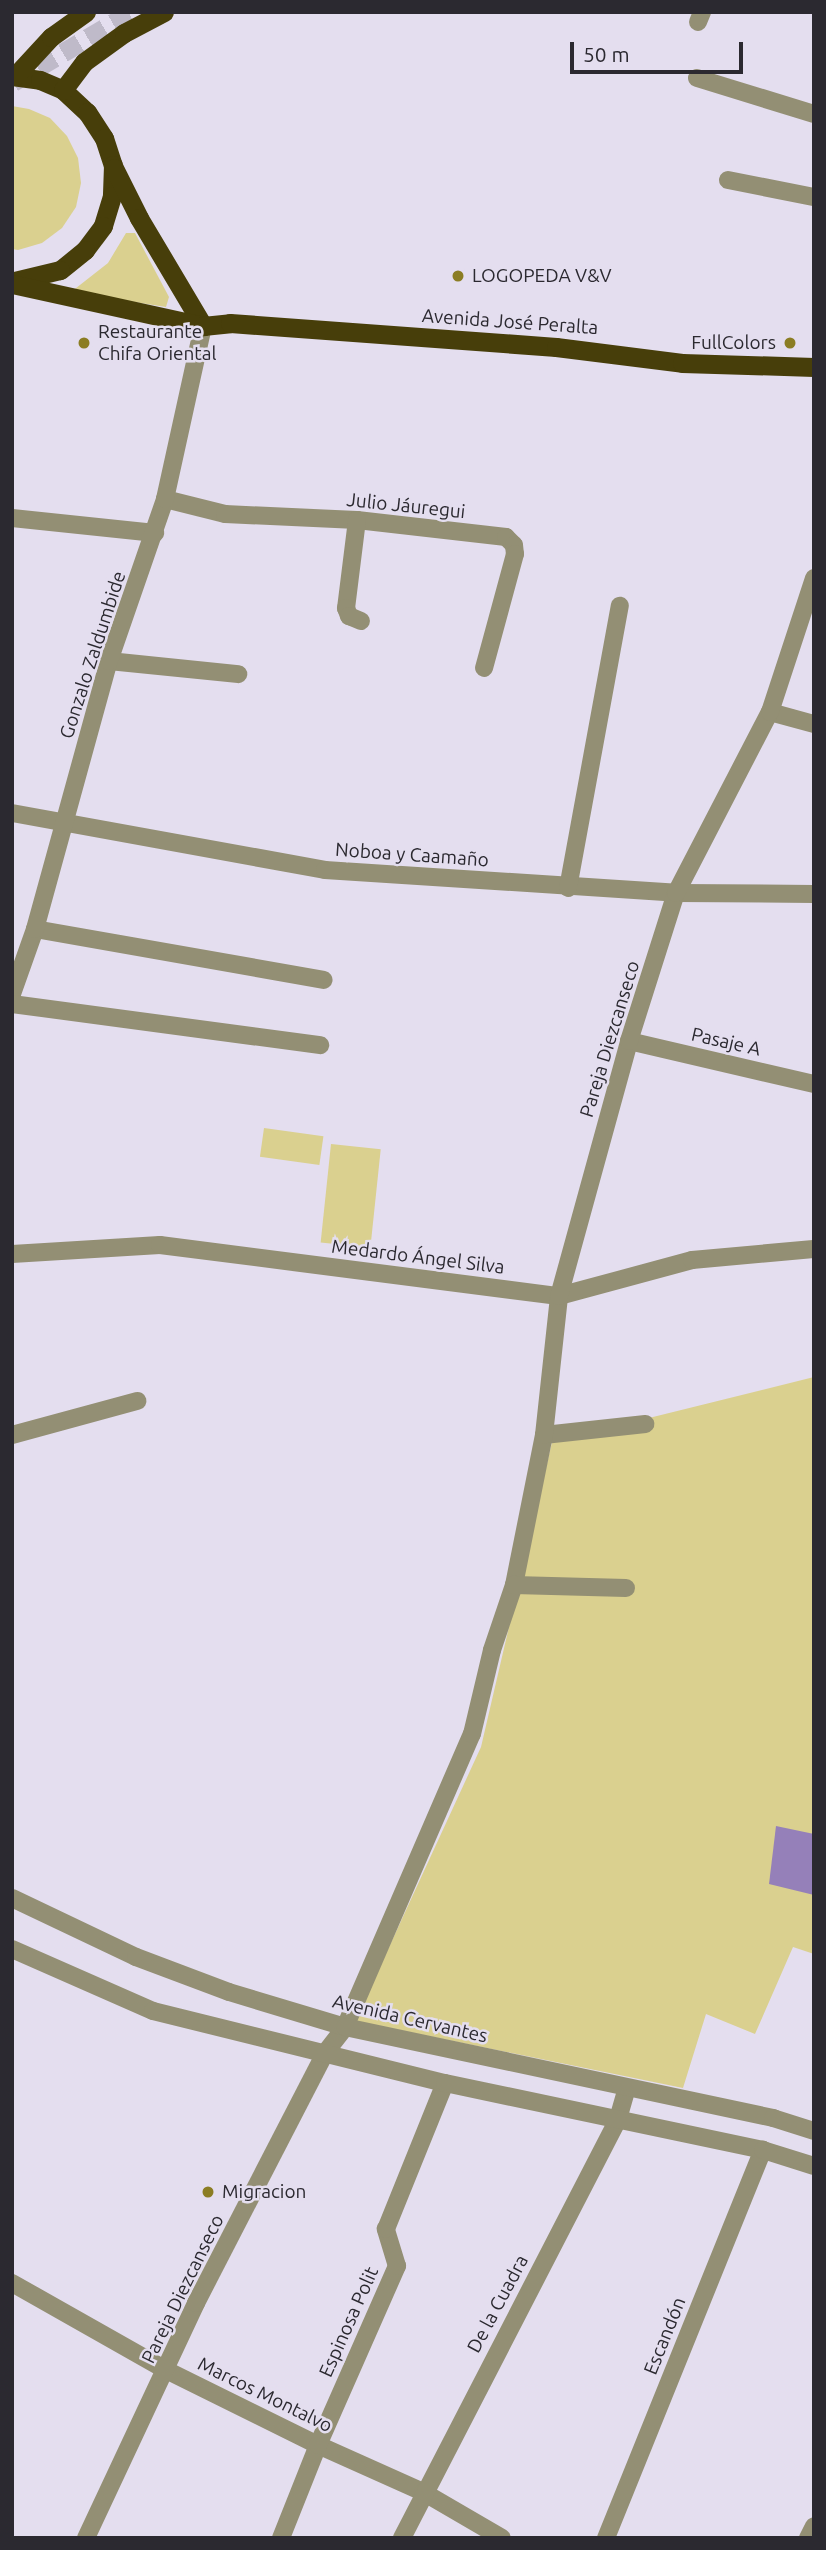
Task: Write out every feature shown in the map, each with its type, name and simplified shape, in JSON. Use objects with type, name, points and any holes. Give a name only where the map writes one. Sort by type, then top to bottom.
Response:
[{"type":"highway","points":[[14,76],[51,37],[86,12]]},
{"type":"highway","points":[[63,90],[84,62],[124,33],[164,12]]},
{"type":"highway","points":[[14,76],[40,80],[63,90],[87,112],[104,138],[113,165],[139,218],[203,326]]},
{"type":"highway","points":[[12,283],[60,270],[85,250],[103,226],[112,196],[113,165]]},
{"type":"highway","name":"Avenida José Peralta","points":[[12,283],[203,326],[230,323],[617,353],[682,363],[814,367]]},
{"type":"street","points":[[697,78],[814,114]]},
{"type":"street","points":[[728,180],[814,197]]},
{"type":"street","name":"Gonzalo Zaldumbide","points":[[12,994],[35,929],[109,661],[165,499],[203,326]]},
{"type":"street","name":"Julio Jáuregui","points":[[165,499],[225,514],[358,520],[506,537],[514,545],[515,554],[484,668]]},
{"type":"street","points":[[12,518],[155,533]]},
{"type":"street","points":[[358,520],[346,608],[349,616],[360,621]]},
{"type":"street","name":"Pareja Diezcanseco","points":[[86,2538],[196,2303],[325,2053],[345,2027],[472,1734],[492,1650],[514,1585],[544,1436],[559,1296],[629,1041],[677,893],[770,712],[814,578]]},
{"type":"street","points":[[568,888],[621,606]]},
{"type":"street","points":[[109,661],[238,674]]},
{"type":"street","points":[[770,712],[814,724]]},
{"type":"street","name":"Noboa y Caamaño","points":[[12,814],[326,870],[568,888],[677,893],[814,894]]},
{"type":"street","points":[[35,929],[324,980]]},
{"type":"street","points":[[12,1004],[320,1045]]},
{"type":"street","name":"Pasaje A","points":[[629,1041],[814,1084]]},
{"type":"street","name":"Medardo Ángel Silva","points":[[12,1254],[160,1245],[559,1296],[692,1260],[814,1250]]},
{"type":"street","points":[[12,1435],[136,1401]]},
{"type":"street","points":[[544,1436],[645,1424]]},
{"type":"street","points":[[514,1585],[626,1588]]},
{"type":"street","name":"Avenida Cervantes","points":[[12,1898],[136,1958],[229,1992],[345,2027],[773,2118],[814,2132]]},
{"type":"street","points":[[12,1949],[153,2011],[445,2083],[764,2150],[814,2166]]},
{"type":"street","name":"Espinosa Polit","points":[[281,2538],[318,2445],[397,2266],[386,2229],[445,2083]]},
{"type":"street","name":"De la Cuadra","points":[[402,2538],[423,2492],[618,2119],[627,2088]]},
{"type":"street","name":"Escandón","points":[[606,2538],[764,2150]]},
{"type":"street","name":"Marcos Montalvo","points":[[12,2283],[166,2370],[318,2445],[423,2492],[502,2538]]},
{"type":"street","points":[[808,2538],[814,2526]]},
{"type":"shaded area","points":[[12,106],[29,109],[50,118],[67,136],[78,158],[81,183],[76,207],[62,228],[42,243],[18,250],[12,249]]},
{"type":"shaded area","points":[[126,233],[135,233],[169,297],[166,307],[71,292],[108,263]]},
{"type":"shaded area","points":[[264,1128],[323,1136],[319,1165],[260,1157]]},
{"type":"shaded area","points":[[331,1144],[381,1149],[370,1248],[321,1242]]},
{"type":"shaded area","points":[[814,1377],[814,1954],[793,1947],[755,2034],[706,2014],[683,2088],[355,2021],[481,1747],[552,1442]]},
{"type":"shaded area","points":[[776,1826],[814,1834],[814,1895],[769,1884]]},
{"type":"tunnel","points":[[13,82],[132,12]]},
{"type":"place","name":"LOGOPEDA V&V","points":[[458,276]]},
{"type":"place","name":"Restaurante Chifa Oriental","points":[[84,343]]},
{"type":"place","name":"FullColors","points":[[790,343]]},
{"type":"place","name":"Migracion","points":[[208,2192]]}]
